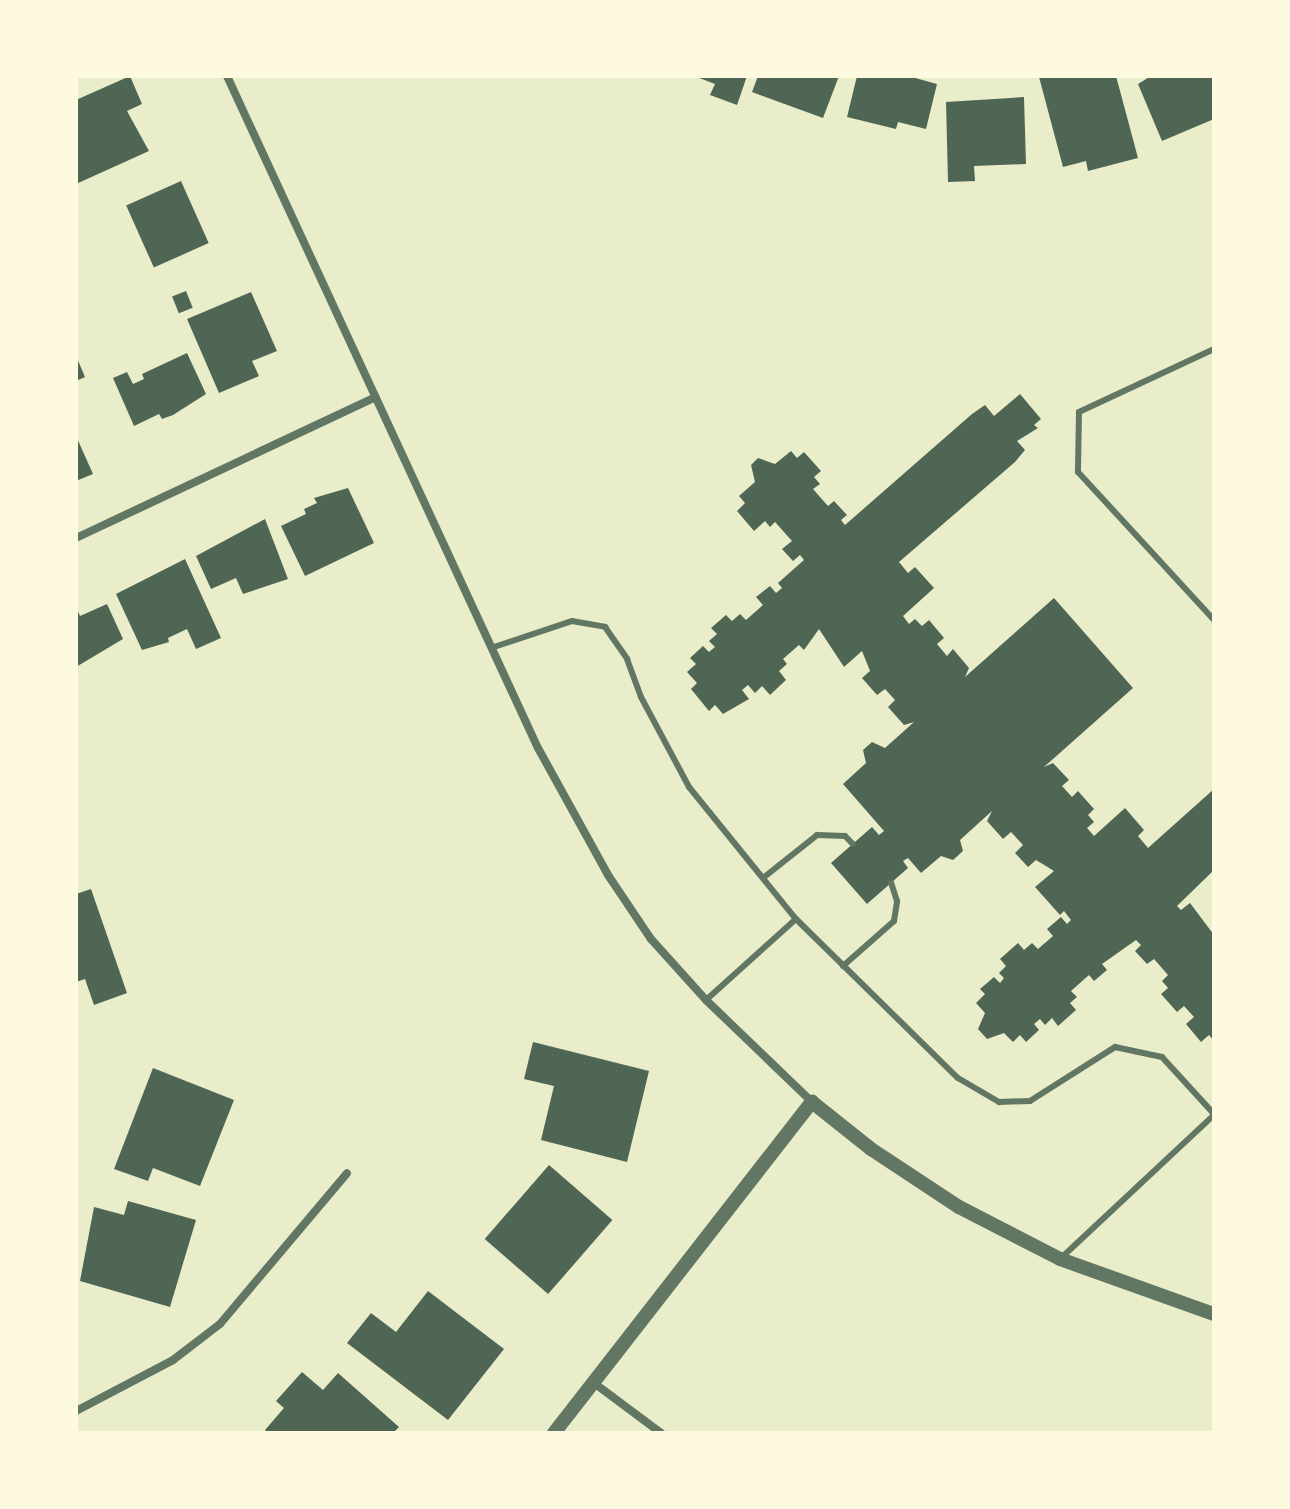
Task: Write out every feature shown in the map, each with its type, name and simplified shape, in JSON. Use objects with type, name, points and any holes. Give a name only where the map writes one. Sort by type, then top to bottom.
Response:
[{"type":"street","points":[[227,76],[538,748],[608,875],[651,939],[706,1000],[812,1102],[871,1149],[959,1207],[1060,1259],[1214,1314]]},
{"type":"street","points":[[76,538],[376,397]]},
{"type":"street","points":[[554,1433],[812,1102]]},
{"type":"street","points":[[76,1411],[173,1360],[220,1324],[347,1173]]},
{"type":"street","points":[[594,1383],[661,1433]]},
{"type":"lane","points":[[1214,349],[1079,412],[1078,472],[1214,620]]},
{"type":"lane","points":[[491,648],[572,621],[605,627],[627,659],[641,697],[689,787],[796,919],[958,1078],[999,1102],[1030,1101],[1115,1047],[1162,1057],[1214,1114],[1060,1259]]},
{"type":"lane","points":[[763,878],[817,835],[845,836],[853,844]]},
{"type":"lane","points":[[843,966],[894,921],[897,901],[891,883]]},
{"type":"lane","points":[[706,1000],[796,919]]},
{"type":"building","points":[[130,76],[142,104],[127,111],[149,151],[76,184],[76,100]]},
{"type":"building","points":[[694,76],[747,76],[737,105],[710,95],[715,84]]},
{"type":"building","points":[[758,76],[839,76],[823,118],[752,92]]},
{"type":"building","points":[[857,76],[908,76],[937,84],[926,129],[898,122],[896,129],[847,117]]},
{"type":"building","points":[[1116,76],[1138,158],[1088,171],[1086,161],[1063,167],[1039,77]]},
{"type":"building","points":[[1151,76],[1214,76],[1214,119],[1162,141],[1138,84]]},
{"type":"building","points":[[1024,97],[1026,164],[974,166],[975,181],[948,182],[946,102]]},
{"type":"building","points":[[181,181],[209,243],[154,268],[126,205]]},
{"type":"building","points":[[186,291],[193,308],[179,313],[172,297]]},
{"type":"building","points":[[251,292],[277,351],[252,361],[259,376],[219,393],[187,319]]},
{"type":"building","points":[[187,353],[206,394],[173,415],[162,419],[159,414],[134,426],[113,378],[127,372],[133,384],[144,379],[142,374]]},
{"type":"building","points":[[76,356],[85,377],[76,381]]},
{"type":"building","points":[[1020,394],[1041,419],[1034,425],[1038,428],[1017,441],[1025,450],[1015,462],[899,562],[908,573],[915,567],[934,588],[903,616],[909,624],[915,619],[922,626],[929,620],[944,638],[937,644],[947,656],[953,649],[969,668],[965,677],[1054,598],[1133,688],[1044,767],[1053,763],[1069,780],[1062,786],[1072,797],[1078,791],[1094,809],[1088,815],[1094,822],[1087,828],[1094,836],[1125,808],[1144,830],[1138,836],[1148,848],[1214,789],[1214,870],[1177,906],[1181,910],[1190,903],[1214,935],[1214,1041],[1209,1035],[1201,1042],[1186,1024],[1194,1017],[1184,1006],[1177,1012],[1161,994],[1168,988],[1162,981],[1168,975],[1154,959],[1147,964],[1135,951],[1141,945],[1136,940],[1102,964],[1107,970],[1094,981],[1089,975],[1071,991],[1077,997],[1070,1003],[1076,1010],[1058,1026],[1052,1018],[1045,1025],[1040,1019],[1034,1024],[1039,1030],[1026,1042],[1020,1035],[1013,1042],[1004,1033],[987,1039],[978,1029],[985,1013],[976,1003],[985,994],[980,989],[994,977],[1000,983],[1004,978],[999,973],[1006,966],[1000,959],[1018,943],[1024,950],[1032,943],[1038,949],[1053,936],[1047,929],[1061,917],[1067,924],[1071,920],[1064,911],[1060,915],[1035,887],[1054,871],[1036,860],[1028,867],[1015,853],[1023,845],[1011,832],[1003,839],[987,821],[992,811],[960,840],[963,851],[953,860],[941,856],[921,873],[908,858],[903,861],[908,868],[867,904],[831,863],[872,827],[879,835],[884,831],[843,784],[866,763],[863,750],[872,742],[885,748],[914,722],[904,725],[888,707],[895,700],[885,689],[877,695],[862,678],[870,671],[862,651],[844,667],[819,629],[804,650],[799,645],[783,659],[787,664],[779,671],[786,680],[770,695],[762,686],[755,693],[748,685],[742,690],[749,699],[723,714],[715,705],[709,711],[691,689],[697,683],[687,672],[696,664],[690,658],[703,646],[709,652],[715,647],[709,641],[717,634],[711,628],[726,615],[732,621],[740,614],[746,620],[763,605],[756,597],[770,586],[776,593],[782,588],[778,583],[804,560],[800,555],[793,561],[782,549],[792,541],[775,522],[770,527],[765,521],[754,531],[737,511],[745,503],[739,496],[755,482],[751,465],[758,458],[775,464],[791,451],[797,458],[804,452],[821,471],[814,477],[820,484],[813,489],[828,506],[834,501],[847,515],[841,520],[845,525],[972,414],[985,405],[994,416]]},
{"type":"building","points":[[76,436],[93,474],[76,481]]},
{"type":"building","points":[[348,488],[374,543],[305,576],[281,526],[306,514],[304,509],[317,503],[314,498]]},
{"type":"building","points":[[265,519],[288,579],[243,594],[236,578],[211,589],[196,556]]},
{"type":"building","points":[[185,559],[221,638],[196,649],[187,629],[168,638],[169,642],[142,650],[116,594]]},
{"type":"building","points":[[107,604],[123,639],[76,667],[76,607],[80,616]]},
{"type":"building","points":[[91,889],[127,993],[94,1005],[85,979],[76,982],[76,894]]},
{"type":"building","points":[[533,1042],[649,1071],[627,1162],[541,1140],[554,1086],[524,1079]]},
{"type":"building","points":[[153,1068],[234,1100],[200,1186],[153,1168],[148,1181],[114,1169]]},
{"type":"building","points":[[549,1165],[612,1220],[548,1294],[485,1239]]},
{"type":"building","points":[[128,1201],[196,1220],[170,1307],[80,1281],[94,1207],[124,1215]]},
{"type":"building","points":[[428,1291],[504,1349],[448,1420],[347,1343],[371,1313],[396,1332]]},
{"type":"building","points":[[302,1372],[323,1390],[338,1373],[399,1427],[393,1433],[268,1433],[265,1430],[284,1408],[276,1401]]}]
